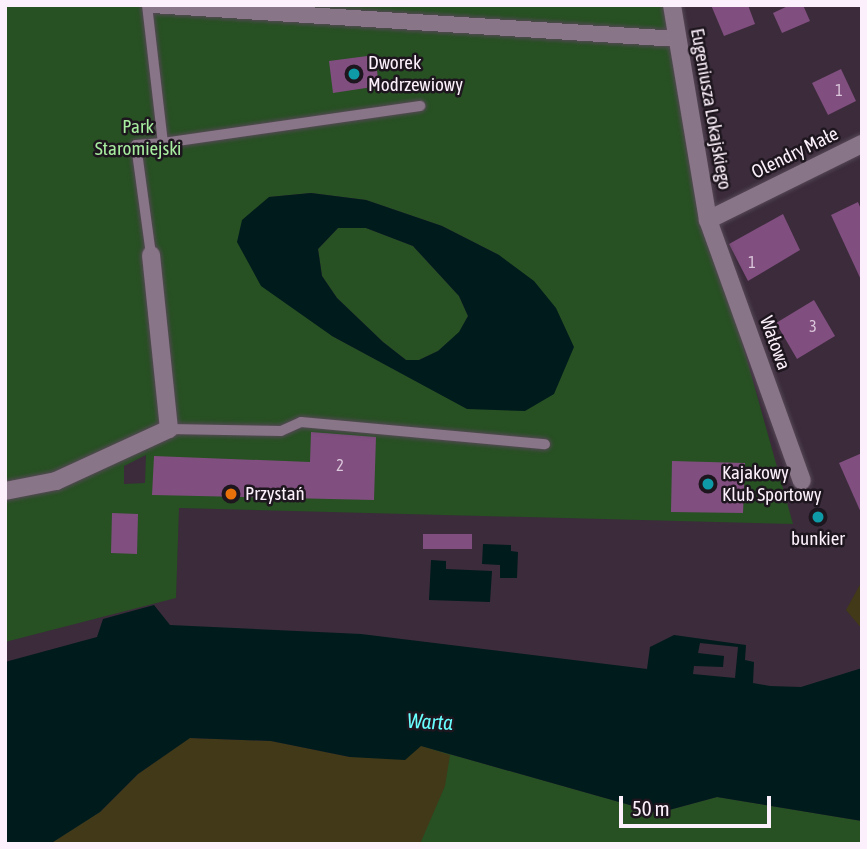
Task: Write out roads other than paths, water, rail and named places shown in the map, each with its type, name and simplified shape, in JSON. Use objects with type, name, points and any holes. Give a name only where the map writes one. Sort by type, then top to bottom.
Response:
[{"type":"street","points":[[150,5],[678,38]]},
{"type":"street","name":"Eugeniusza Lokajskiego","points":[[673,5],[708,220]]},
{"type":"street","name":"Olendry Małe","points":[[708,220],[862,144]]},
{"type":"street","name":"Wałowa","points":[[708,220],[802,481]]},
{"type":"street","points":[[5,491],[56,481],[169,429],[151,254]]},
{"type":"lane","points":[[150,5],[163,143]]},
{"type":"lane","points":[[151,254],[136,145],[420,106]]},
{"type":"lane","points":[[169,429],[281,431],[301,422],[545,444]]},
{"type":"water","points":[[311,193],[366,200],[442,226],[499,255],[534,281],[556,308],[574,347],[554,394],[525,411],[467,409],[332,336],[261,286],[237,242],[242,220],[269,197]],"holes":[[[338,228],[366,228],[413,246],[459,296],[468,316],[459,332],[438,351],[419,360],[406,360],[337,298],[322,276],[318,249]]]},
{"type":"water","points":[[483,544],[511,545],[511,551],[518,552],[517,578],[500,578],[500,565],[482,564]]},
{"type":"water","points":[[431,560],[446,561],[446,569],[492,571],[490,602],[429,600]]},
{"type":"water","name":"Warta","points":[[154,605],[170,625],[361,634],[647,669],[650,647],[674,635],[746,645],[745,660],[754,662],[753,683],[770,686],[801,687],[862,668],[862,821],[717,797],[658,813],[421,746],[405,760],[350,757],[271,741],[190,738],[138,774],[100,812],[50,844],[5,844],[5,662],[97,637],[103,619]]},
{"type":"place","name":"Dworek Modrzewiowy","points":[[354,74]]},
{"type":"place","name":"Kajakowy Klub Sportowy","points":[[708,484]]},
{"type":"place","name":"Przystań","points":[[231,494]]},
{"type":"place","name":"bunkier","points":[[818,517]]},
{"type":"park label","name":"Park Staromiejski","points":[[138,138]]}]
